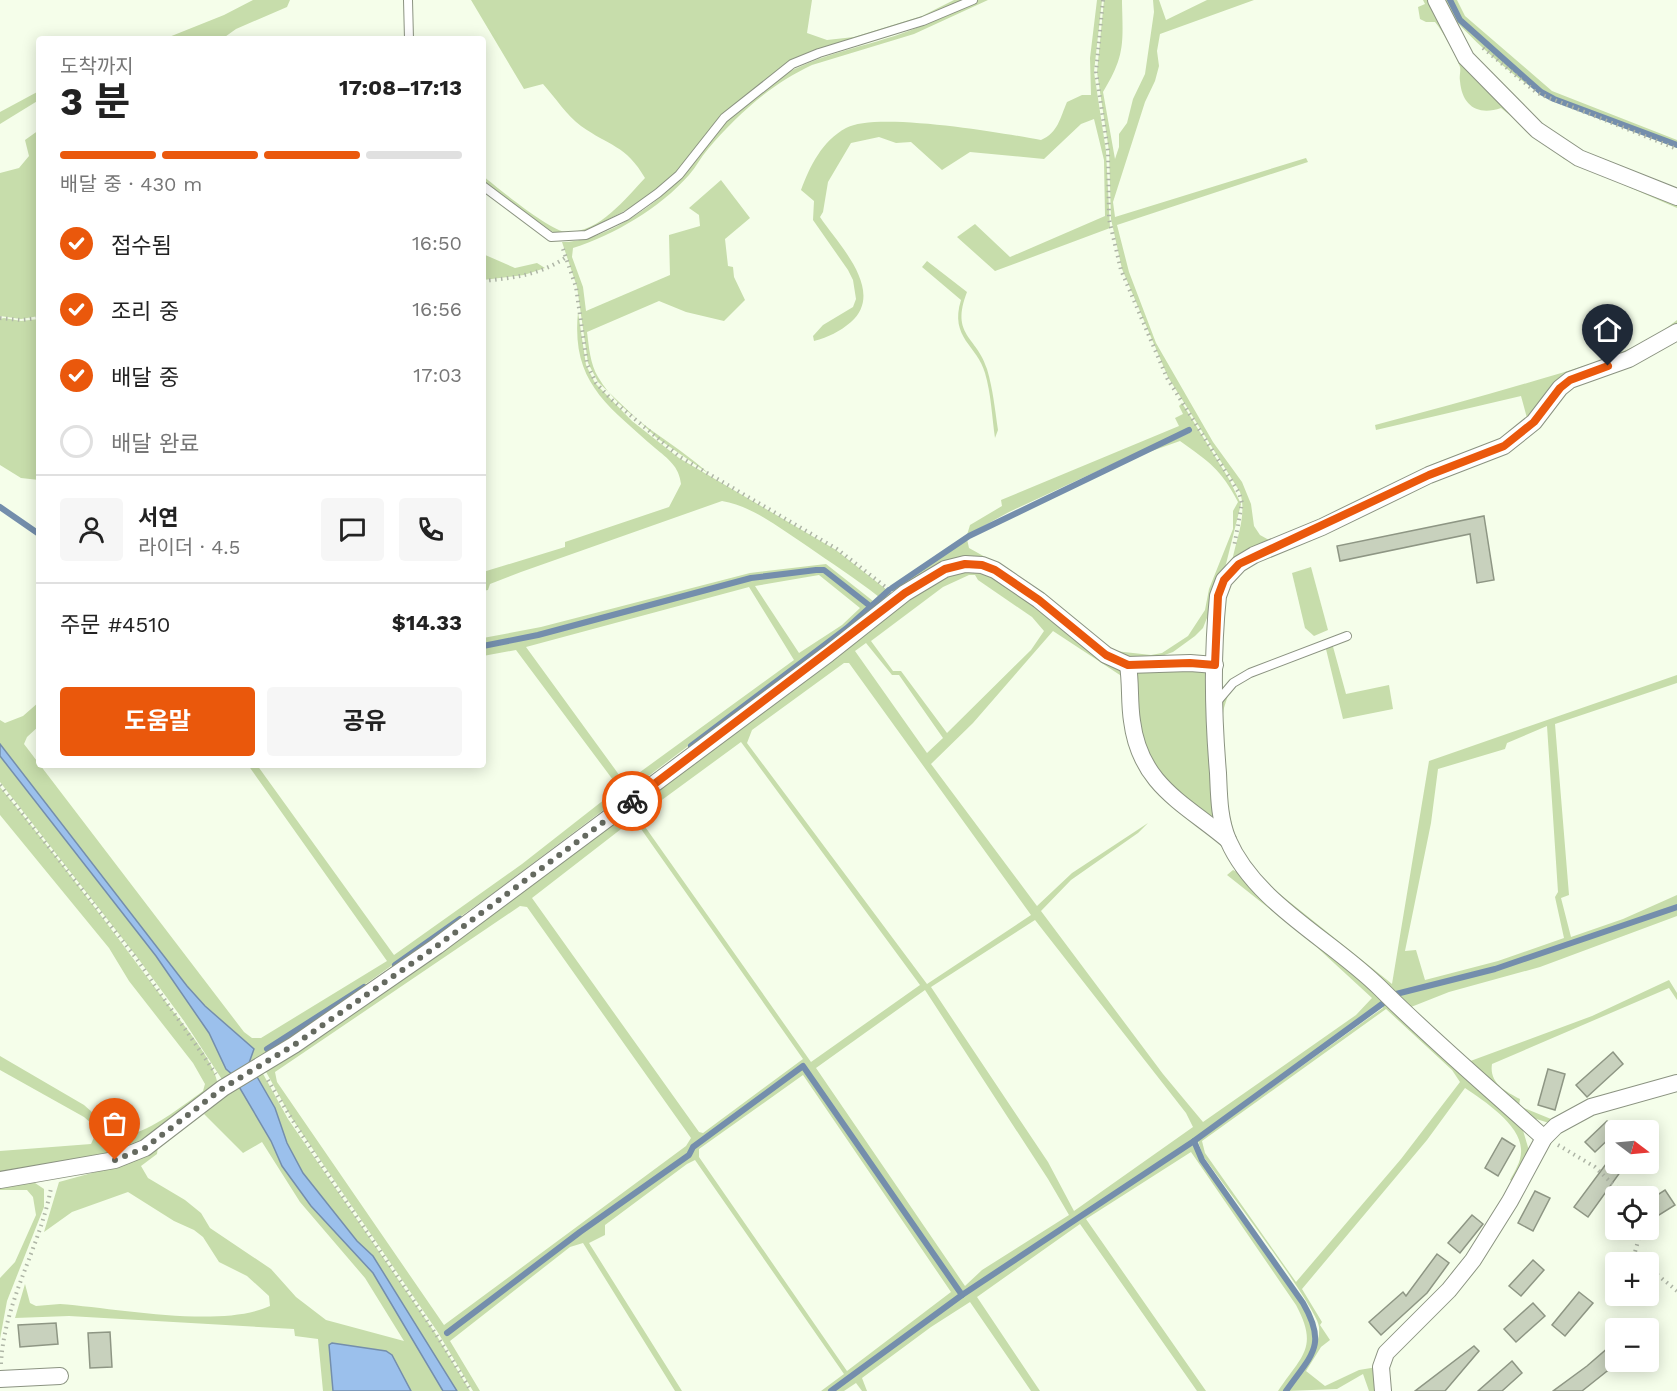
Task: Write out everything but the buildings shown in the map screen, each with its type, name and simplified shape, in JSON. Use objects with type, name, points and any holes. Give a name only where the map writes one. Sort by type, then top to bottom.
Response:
[{"type":"street","points":[[1436,0],[1466,58],[1537,130],[1579,158],[1677,196]]},
{"type":"street","points":[[1544,1138],[1432,1040],[1380,987],[1250,876],[1229,840],[1220,805],[1215,704],[1218,596],[1224,580],[1239,564],[1429,475],[1504,446],[1534,422],[1560,388],[1570,380],[1629,359],[1677,332]]},
{"type":"street","points":[[0,1180],[115,1160],[145,1148],[228,1086],[259,1068],[437,946],[819,661],[899,598],[945,569],[965,564],[982,565],[995,570],[1039,600],[1106,655],[1128,665],[1190,663],[1215,665]]},
{"type":"street","points":[[1128,665],[1131,683],[1131,719],[1142,762],[1156,782],[1174,799],[1229,840]]},
{"type":"street","points":[[1383,1391],[1381,1367],[1386,1353],[1449,1290],[1473,1260],[1510,1201],[1544,1138],[1556,1126],[1591,1107],[1677,1083]]},
{"type":"street","points":[[0,1377],[60,1376]]},
{"type":"lane","points":[[408,0],[409,36]]},
{"type":"lane","points":[[486,188],[551,237],[586,235],[626,216],[658,194],[679,175],[724,118],[792,64],[819,53],[923,21],[973,0]]},
{"type":"lane","points":[[1215,704],[1233,683],[1250,673],[1347,636]]},
{"type":"path","points":[[1103,0],[1096,72],[1108,151],[1110,219],[1115,243],[1132,299],[1167,378],[1239,493],[1242,503],[1233,550]]},
{"type":"path","points":[[1476,42],[1537,93],[1677,149]]},
{"type":"path","points":[[559,237],[576,287],[587,364],[596,382],[611,399],[680,457],[837,549],[899,598]]},
{"type":"path","points":[[486,281],[525,277],[565,258]]},
{"type":"path","points":[[0,318],[21,320],[36,318]]},
{"type":"path","points":[[0,784],[136,958],[228,1086]]},
{"type":"path","points":[[259,1068],[290,1118],[436,1332],[471,1391]]},
{"type":"path","points":[[1544,1138],[1573,1152],[1614,1186]]},
{"type":"path","points":[[0,1377],[8,1318],[46,1215],[54,1172]]},
{"type":"path","points":[[1659,1277],[1677,1291]]},
{"type":"green space","points":[[253,0],[290,0],[287,7],[236,29],[226,36],[172,36],[224,15]]},
{"type":"green space","points":[[471,0],[812,0],[807,33],[827,40],[854,37],[922,16],[954,0],[965,0],[914,23],[825,49],[756,87],[667,182],[634,206],[584,232],[558,234],[551,231],[486,183],[486,178],[549,225],[567,232],[579,231],[600,221],[620,205],[645,178],[624,152],[576,122],[543,84],[524,89]]},
{"type":"green space","points":[[978,0],[988,0],[914,34],[812,65],[783,81],[743,112],[708,149],[689,175],[664,198],[620,228],[573,248],[572,257],[583,287],[586,311],[670,275],[669,235],[700,226],[699,215],[689,208],[721,180],[750,218],[725,239],[728,266],[733,267],[734,277],[745,300],[724,321],[686,312],[659,301],[587,332],[593,367],[609,393],[598,382],[588,363],[577,287],[562,242],[577,241],[608,231],[650,205],[679,181],[712,137],[736,112],[786,73],[818,59],[886,39],[932,22]]},
{"type":"green space","points":[[1097,0],[1102,0],[1094,72],[1106,151],[1110,228],[995,271],[957,237],[975,224],[1010,257],[1105,216],[1104,160],[1094,119],[1081,124],[1044,159],[970,152],[942,170],[911,142],[896,143],[879,137],[851,143],[828,182],[823,212],[820,217],[855,268],[861,282],[863,296],[860,310],[851,322],[834,334],[814,341],[813,336],[823,325],[853,307],[856,299],[853,280],[848,270],[813,220],[814,201],[801,190],[808,172],[824,147],[838,133],[861,123],[911,122],[1041,140],[1047,137],[1058,124],[1067,102],[1082,95],[1091,95],[1090,58]]},
{"type":"green space","points":[[1104,0],[1122,0],[1123,29],[1119,59],[1103,92],[1115,159],[1119,147],[1119,134],[1127,123],[1133,99],[1145,74],[1154,12],[1153,0],[1159,0],[1166,20],[1207,0],[1254,0],[1160,34],[1157,51],[1159,66],[1113,202],[1115,217],[1306,158],[1308,162],[1117,225],[1129,272],[1156,343],[1213,442],[1242,482],[1251,504],[1254,526],[1260,535],[1269,540],[1335,515],[1433,464],[1499,439],[1527,418],[1521,396],[1376,430],[1375,425],[1590,364],[1627,350],[1677,320],[1677,326],[1631,355],[1575,373],[1552,390],[1526,423],[1501,442],[1436,467],[1339,517],[1253,551],[1231,568],[1241,520],[1240,492],[1168,377],[1122,269],[1111,219],[1109,151],[1097,72]]},
{"type":"green space","points":[[1423,0],[1433,0],[1445,25],[1546,142],[1677,203],[1677,208],[1564,159],[1501,108],[1478,110],[1468,103],[1461,90],[1460,67],[1445,37],[1435,22],[1420,19],[1418,7],[1425,4]]},
{"type":"green space","points":[[1439,0],[1449,0],[1459,21],[1468,30],[1553,100],[1660,139],[1677,148],[1555,102],[1541,94],[1476,42]]},
{"type":"green space","points":[[1452,0],[1457,0],[1465,16],[1552,91],[1677,140],[1677,144],[1554,98],[1542,91],[1461,19]]},
{"type":"green space","points":[[36,93],[36,102],[0,124],[0,112]]},
{"type":"green space","points":[[36,132],[36,316],[21,319],[0,316],[0,173],[19,168],[29,156],[25,140]]},
{"type":"green space","points":[[486,255],[515,268],[537,263],[545,268],[524,275],[486,280]]},
{"type":"green space","points":[[927,261],[967,292],[963,307],[963,327],[983,358],[987,369],[998,430],[995,438],[985,373],[977,356],[961,333],[958,313],[961,300],[922,267]]},
{"type":"green space","points":[[578,312],[586,365],[595,383],[632,421],[679,458],[836,550],[887,590],[879,597],[766,519],[745,508],[722,501],[521,572],[490,584],[486,590],[486,571],[565,547],[565,542],[669,507],[681,484],[678,472],[672,463],[608,405],[596,390],[580,357],[577,336]]},
{"type":"green space","points":[[0,319],[21,321],[36,319],[36,480],[21,478],[0,465]]},
{"type":"green space","points":[[1182,403],[1229,479],[1241,504],[1222,580],[1203,628],[1173,652],[1156,658],[1121,658],[986,562],[896,593],[892,590],[967,539],[969,548],[1014,573],[1115,651],[1151,655],[1162,653],[1188,636],[1205,610],[1209,589],[1233,529],[1233,511],[1238,502],[1214,467],[1180,441],[1146,453],[1191,432],[1190,428],[1009,512],[967,535],[970,525],[1002,506],[1001,500],[1179,426],[1175,418],[1183,414],[1179,406]]},
{"type":"green space","points":[[637,419],[695,462],[709,474],[657,438]]},
{"type":"green space","points":[[826,564],[873,601],[870,604],[824,568],[751,577],[538,634],[486,644],[486,637],[541,627],[750,573]]},
{"type":"green space","points":[[1311,567],[1328,630],[1314,636],[1305,628],[1292,573]]},
{"type":"green space","points":[[951,570],[990,573],[1121,668],[1126,679],[1053,631],[973,723],[931,764],[1037,906],[1072,873],[1148,823],[1138,833],[1071,880],[1041,911],[1163,1074],[1203,1122],[1356,1015],[1372,998],[1309,940],[1227,875],[1233,870],[1243,875],[1522,1127],[1530,1154],[1516,1183],[1510,1180],[1521,1153],[1519,1140],[1500,1114],[1465,1088],[1427,1140],[1302,1289],[1330,1340],[1321,1347],[1306,1371],[1325,1386],[1359,1370],[1377,1367],[1380,1391],[1369,1391],[1363,1374],[1337,1389],[1287,1391],[1313,1353],[1319,1336],[1319,1327],[1303,1296],[1203,1156],[1198,1141],[1383,1008],[1384,1003],[1194,1139],[962,1293],[803,1065],[692,1146],[689,1154],[445,1332],[447,1335],[580,1234],[690,1156],[694,1148],[803,1067],[960,1295],[828,1391],[821,1391],[844,1374],[695,1160],[605,1225],[605,1235],[589,1243],[682,1391],[675,1391],[583,1243],[570,1247],[450,1341],[480,1391],[473,1391],[437,1331],[291,1117],[265,1070],[878,619]],"holes":[[[969,575],[975,575],[978,580],[1032,617],[1044,631],[1031,650],[947,733],[901,671],[893,671],[871,641],[943,587]],[[866,643],[892,675],[899,675],[943,738],[927,753],[855,651]],[[844,663],[849,663],[1031,915],[927,984],[747,743],[752,730]],[[741,742],[920,985],[811,1062],[641,821],[640,816]],[[634,819],[803,1059],[703,1133],[699,1132],[532,898]],[[520,906],[527,907],[691,1138],[686,1146],[444,1325],[277,1082],[275,1072]],[[1035,920],[1186,1113],[1193,1127],[1074,1211],[1048,1162],[931,987]],[[925,990],[1069,1215],[982,1270],[965,1286],[816,1068]],[[1386,1009],[1452,1070],[1460,1082],[1401,1159],[1296,1282],[1205,1153],[1202,1141]],[[803,1075],[951,1292],[847,1371],[699,1157],[699,1149]]]},
{"type":"green space","points":[[823,571],[868,606],[846,627],[488,897],[370,981],[267,1048],[268,1050],[417,950],[489,898],[848,629],[889,592],[894,595],[650,784],[346,1004],[252,1067],[249,1057],[254,1049],[205,1006],[187,986],[0,744],[0,720],[5,723],[23,716],[36,705],[36,729],[27,737],[24,744],[36,760],[36,768],[42,768],[244,1032],[252,1038],[261,1038],[387,961],[250,768],[259,768],[394,955],[522,864],[619,788],[516,650],[486,655],[486,647],[568,629],[695,592],[738,582]],"holes":[[[819,575],[860,608],[842,625],[799,653],[755,586]],[[749,587],[794,660],[625,783],[526,647]]]},
{"type":"green space","points":[[1332,643],[1346,694],[1389,685],[1393,709],[1343,719],[1325,645]]},
{"type":"green space","points":[[1184,669],[1210,673],[1216,822],[1186,803],[1143,753],[1134,670]]},
{"type":"green space","points":[[1677,675],[1677,683],[1555,724],[1569,895],[1561,898],[1571,937],[1623,919],[1677,895],[1677,905],[1494,968],[1395,992],[1396,995],[1495,970],[1677,908],[1677,916],[1540,967],[1449,992],[1406,1009],[1253,874],[1229,827],[1226,790],[1238,843],[1257,872],[1271,887],[1392,984],[1429,761]],"holes":[[[1547,726],[1558,892],[1555,897],[1564,938],[1498,961],[1425,980],[1416,950],[1405,951],[1431,823],[1438,769],[1505,749],[1507,743]]]},
{"type":"green space","points":[[1231,686],[1222,721],[1222,745],[1219,706]]},
{"type":"green space","points":[[0,756],[156,956],[209,1033],[226,1069],[234,1076],[223,1081],[184,1021],[137,957],[0,782]]},
{"type":"green space","points":[[0,787],[203,1051],[218,1085],[151,1137],[116,1154],[0,1173],[0,1151],[91,1144],[98,1129],[84,1117],[0,1070],[0,1056],[84,1105],[110,1128],[126,1136],[137,1133],[166,1117],[203,1091],[205,1084],[193,1063],[129,981],[109,948],[0,815]]},
{"type":"green space","points":[[1669,980],[1677,993],[1677,1000],[1669,988],[1492,1064],[1493,1076],[1499,1086],[1520,1099],[1519,1106],[1551,1119],[1549,1123],[1530,1117],[1465,1063],[1592,1016]]},
{"type":"green space","points":[[262,1072],[288,1119],[435,1333],[470,1391],[457,1391],[373,1256],[357,1241],[303,1173],[287,1143],[275,1108],[256,1075]]},
{"type":"green space","points":[[238,1085],[304,1197],[373,1273],[443,1391],[323,1391],[318,1339],[295,1336],[294,1329],[69,1316],[15,1318],[25,1284],[30,1303],[36,1306],[60,1304],[196,1317],[249,1313],[270,1306],[269,1296],[247,1276],[219,1262],[203,1237],[128,1192],[72,1212],[44,1232],[59,1182],[121,1165],[158,1146],[157,1154],[141,1166],[148,1178],[185,1200],[201,1213],[210,1228],[271,1269],[296,1297],[326,1320],[404,1341],[365,1278],[300,1202],[262,1142],[243,1153],[204,1114]]},
{"type":"green space","points":[[1194,1143],[1201,1161],[1302,1303],[1309,1318],[1313,1330],[1312,1350],[1284,1391],[1278,1391],[1305,1351],[1307,1342],[1303,1320],[1296,1305],[1191,1152],[1086,1219],[1206,1391],[1197,1391],[1080,1224],[977,1297],[1040,1391],[1031,1391],[970,1302],[931,1327],[862,1378],[867,1391],[862,1391],[856,1383],[844,1391],[833,1391],[962,1296]]},
{"type":"green space","points":[[32,1181],[44,1189],[44,1207],[7,1301],[0,1339],[0,1278],[15,1262],[36,1215],[33,1197],[27,1190],[0,1190],[0,1184]]},
{"type":"water","points":[[0,744],[187,986],[205,1006],[254,1049],[249,1063],[234,1076],[226,1069],[209,1033],[156,956],[0,756]]},
{"type":"water","points":[[256,1075],[275,1108],[287,1143],[303,1173],[357,1241],[373,1256],[457,1391],[443,1391],[373,1273],[311,1206],[282,1166],[271,1141],[238,1085]]},
{"type":"water","points":[[332,1343],[386,1351],[392,1355],[411,1391],[333,1391],[329,1345]]},
{"type":"waterway","points":[[1450,0],[1460,20],[1541,92],[1554,99],[1677,145]]},
{"type":"waterway","points":[[892,588],[969,536],[1189,430]]},
{"type":"waterway","points":[[0,507],[36,532]]},
{"type":"waterway","points":[[486,645],[538,635],[751,578],[816,570],[824,570],[870,606]]},
{"type":"waterway","points":[[691,746],[847,628],[889,590]]},
{"type":"waterway","points":[[1396,994],[1495,969],[1677,907]]},
{"type":"waterway","points":[[395,965],[460,919]]},
{"type":"waterway","points":[[267,1049],[364,987]]},
{"type":"waterway","points":[[831,1391],[962,1295],[1194,1141],[1382,1004]]},
{"type":"waterway","points":[[447,1333],[580,1232],[689,1155],[693,1147],[803,1066],[962,1295]]},
{"type":"waterway","points":[[1194,1141],[1202,1160],[1303,1303],[1310,1318],[1315,1340],[1313,1350],[1286,1391]]},
{"type":"way so far","points":[[115,1160],[145,1148],[223,1088],[294,1045],[437,946],[632,801]]},
{"type":"route","points":[[632,801],[828,654],[905,593],[945,569],[965,564],[982,565],[995,570],[1039,600],[1106,655],[1128,665],[1190,663],[1215,665],[1218,596],[1224,580],[1239,564],[1254,555],[1348,515],[1377,498],[1504,446],[1534,422],[1560,388],[1570,380],[1608,366]]}]
